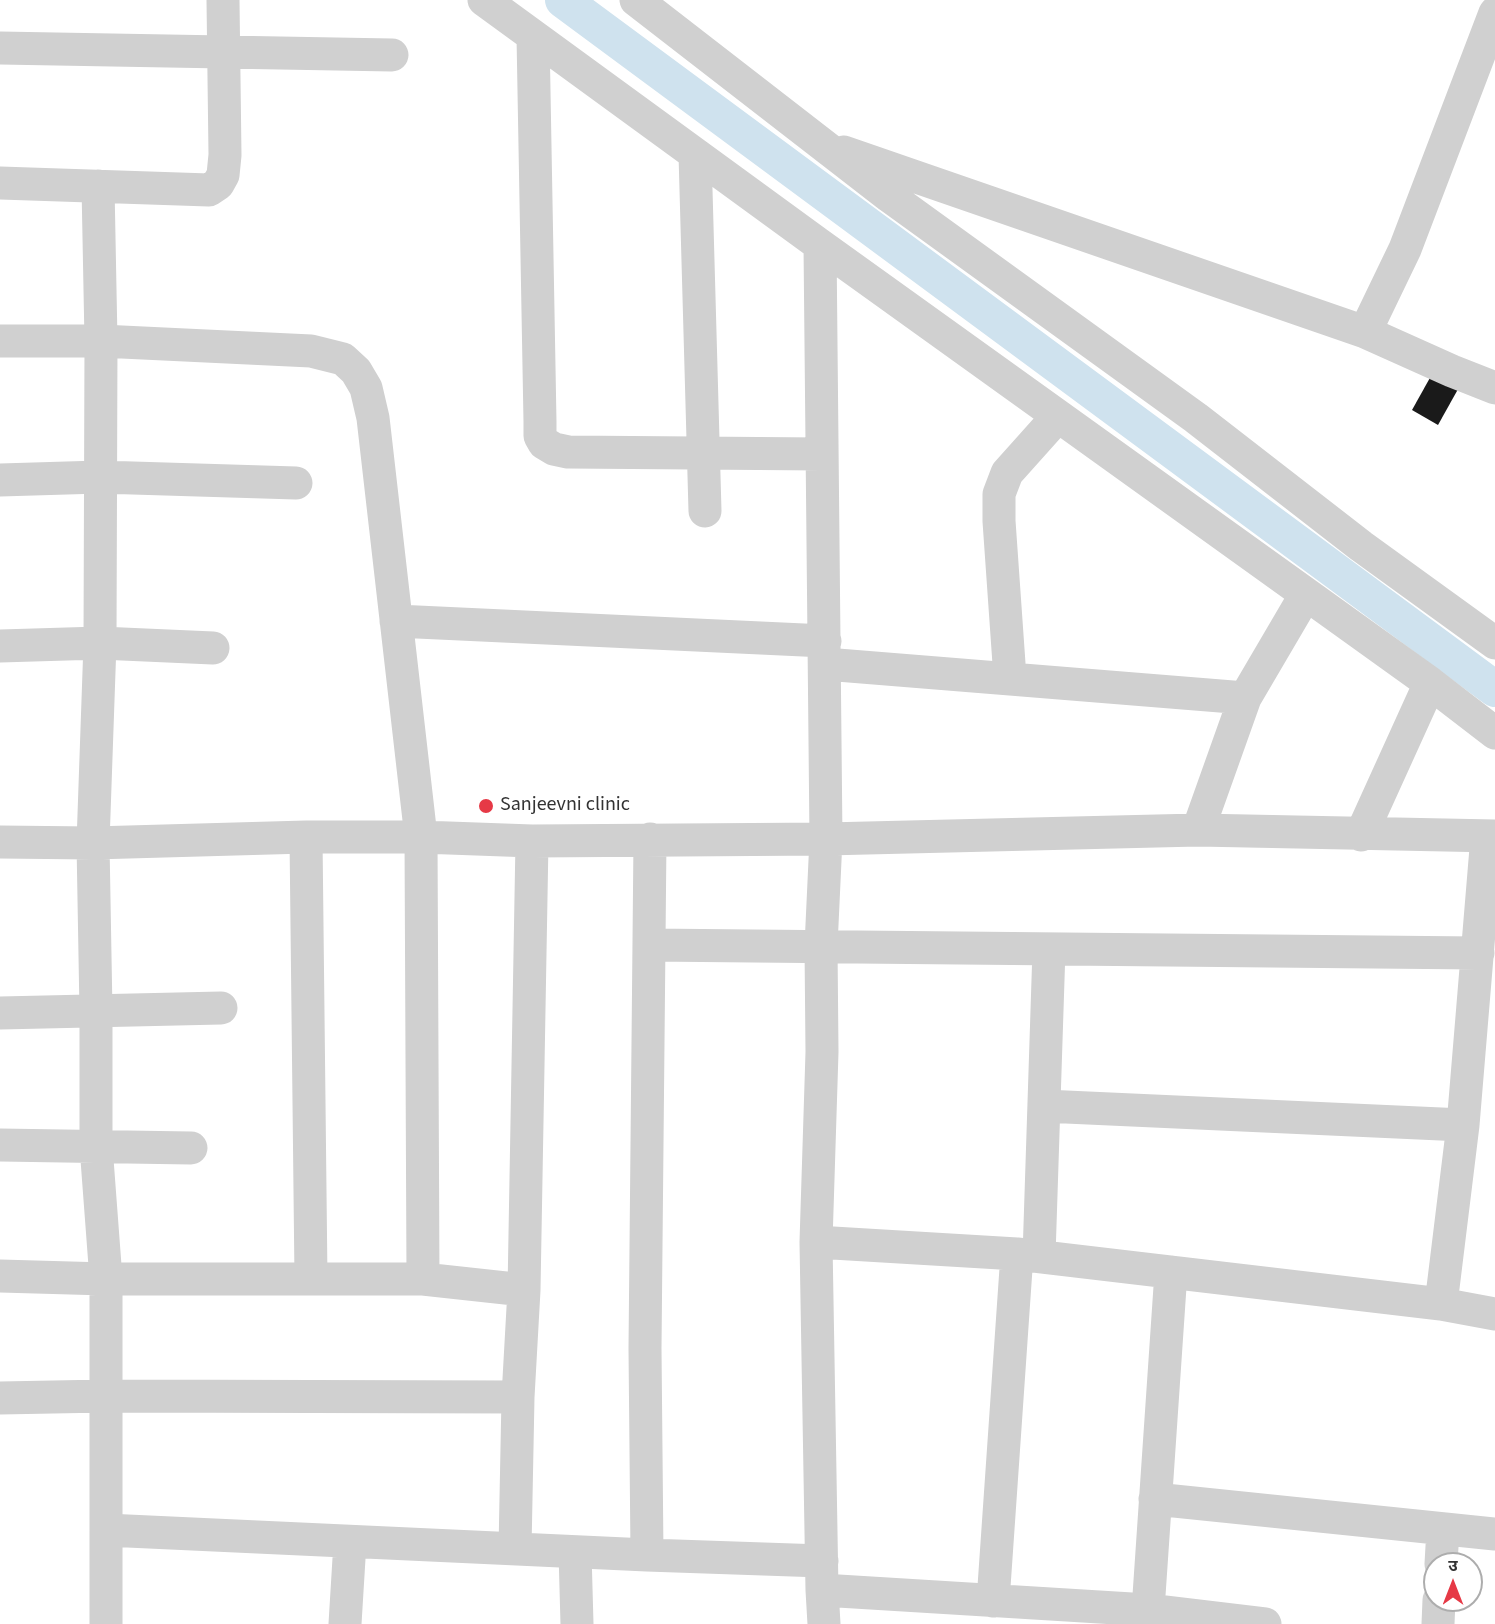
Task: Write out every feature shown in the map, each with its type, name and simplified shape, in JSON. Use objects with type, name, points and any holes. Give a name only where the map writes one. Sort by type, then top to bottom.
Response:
[{"type":"street","points":[[0,183],[208,190],[218,184],[223,175],[225,155],[223,0]]},
{"type":"street","points":[[484,0],[820,245],[1430,683],[1495,733]]},
{"type":"street","points":[[636,0],[889,196],[1196,418],[1361,546],[1495,643]]},
{"type":"street","points":[[1365,332],[1405,249],[1495,13]]},
{"type":"street","points":[[533,36],[540,436],[544,443],[554,449],[568,452],[822,454]]},
{"type":"street","points":[[0,48],[392,55]]},
{"type":"street","points":[[823,144],[1365,332],[1495,388]]},
{"type":"street","points":[[695,154],[705,512]]},
{"type":"street","points":[[98,186],[101,341],[100,644],[93,843],[96,1146],[106,1279],[106,1624]]},
{"type":"street","points":[[820,245],[826,839],[821,946],[822,1052],[816,1242],[824,1624]]},
{"type":"street","points":[[0,341],[101,341],[311,351],[343,359],[356,371],[366,388],[373,418],[421,837],[423,1279]]},
{"type":"street","points":[[1010,678],[999,494],[1007,473],[1058,416]]},
{"type":"street","points":[[0,480],[100,477],[296,483]]},
{"type":"street","points":[[1198,830],[1245,698],[1306,594]]},
{"type":"street","points":[[396,621],[825,652],[1010,678],[1245,698]]},
{"type":"street","points":[[0,646],[100,644],[213,648]]},
{"type":"street","points":[[1362,835],[1430,683]]},
{"type":"street","points":[[0,842],[93,843],[306,837],[421,837],[532,841],[826,839],[1198,830],[1491,836],[1463,1125],[1442,1304]]},
{"type":"street","points":[[306,837],[311,1279]]},
{"type":"street","points":[[647,1556],[645,1336],[650,839]]},
{"type":"street","points":[[515,1549],[518,1397],[524,1290],[532,841]]},
{"type":"street","points":[[650,945],[1478,953]]},
{"type":"street","points":[[993,1601],[1044,1106],[1049,949]]},
{"type":"street","points":[[0,1013],[222,1008]]},
{"type":"street","points":[[1044,1106],[1463,1125]]},
{"type":"street","points":[[0,1145],[191,1148]]},
{"type":"street","points":[[816,1242],[1028,1255],[1442,1304],[1495,1314]]},
{"type":"street","points":[[1148,1610],[1171,1272]]},
{"type":"street","points":[[0,1276],[106,1279],[423,1279],[524,1290]]},
{"type":"street","points":[[0,1398],[518,1397]]},
{"type":"street","points":[[1155,1499],[1495,1534]]},
{"type":"street","points":[[1442,1552],[1443,1529]]},
{"type":"street","points":[[106,1530],[647,1556],[822,1575],[993,1601],[1148,1610],[1265,1624]]},
{"type":"street","points":[[345,1624],[350,1542]]},
{"type":"street","points":[[575,1552],[577,1624]]},
{"type":"building","points":[[1436,367],[1462,382],[1438,425],[1412,410]]},
{"type":"waterway","points":[[563,0],[1495,689]]},
{"type":"place","name":"Sanjeevni clinic","points":[[486,806]]}]
